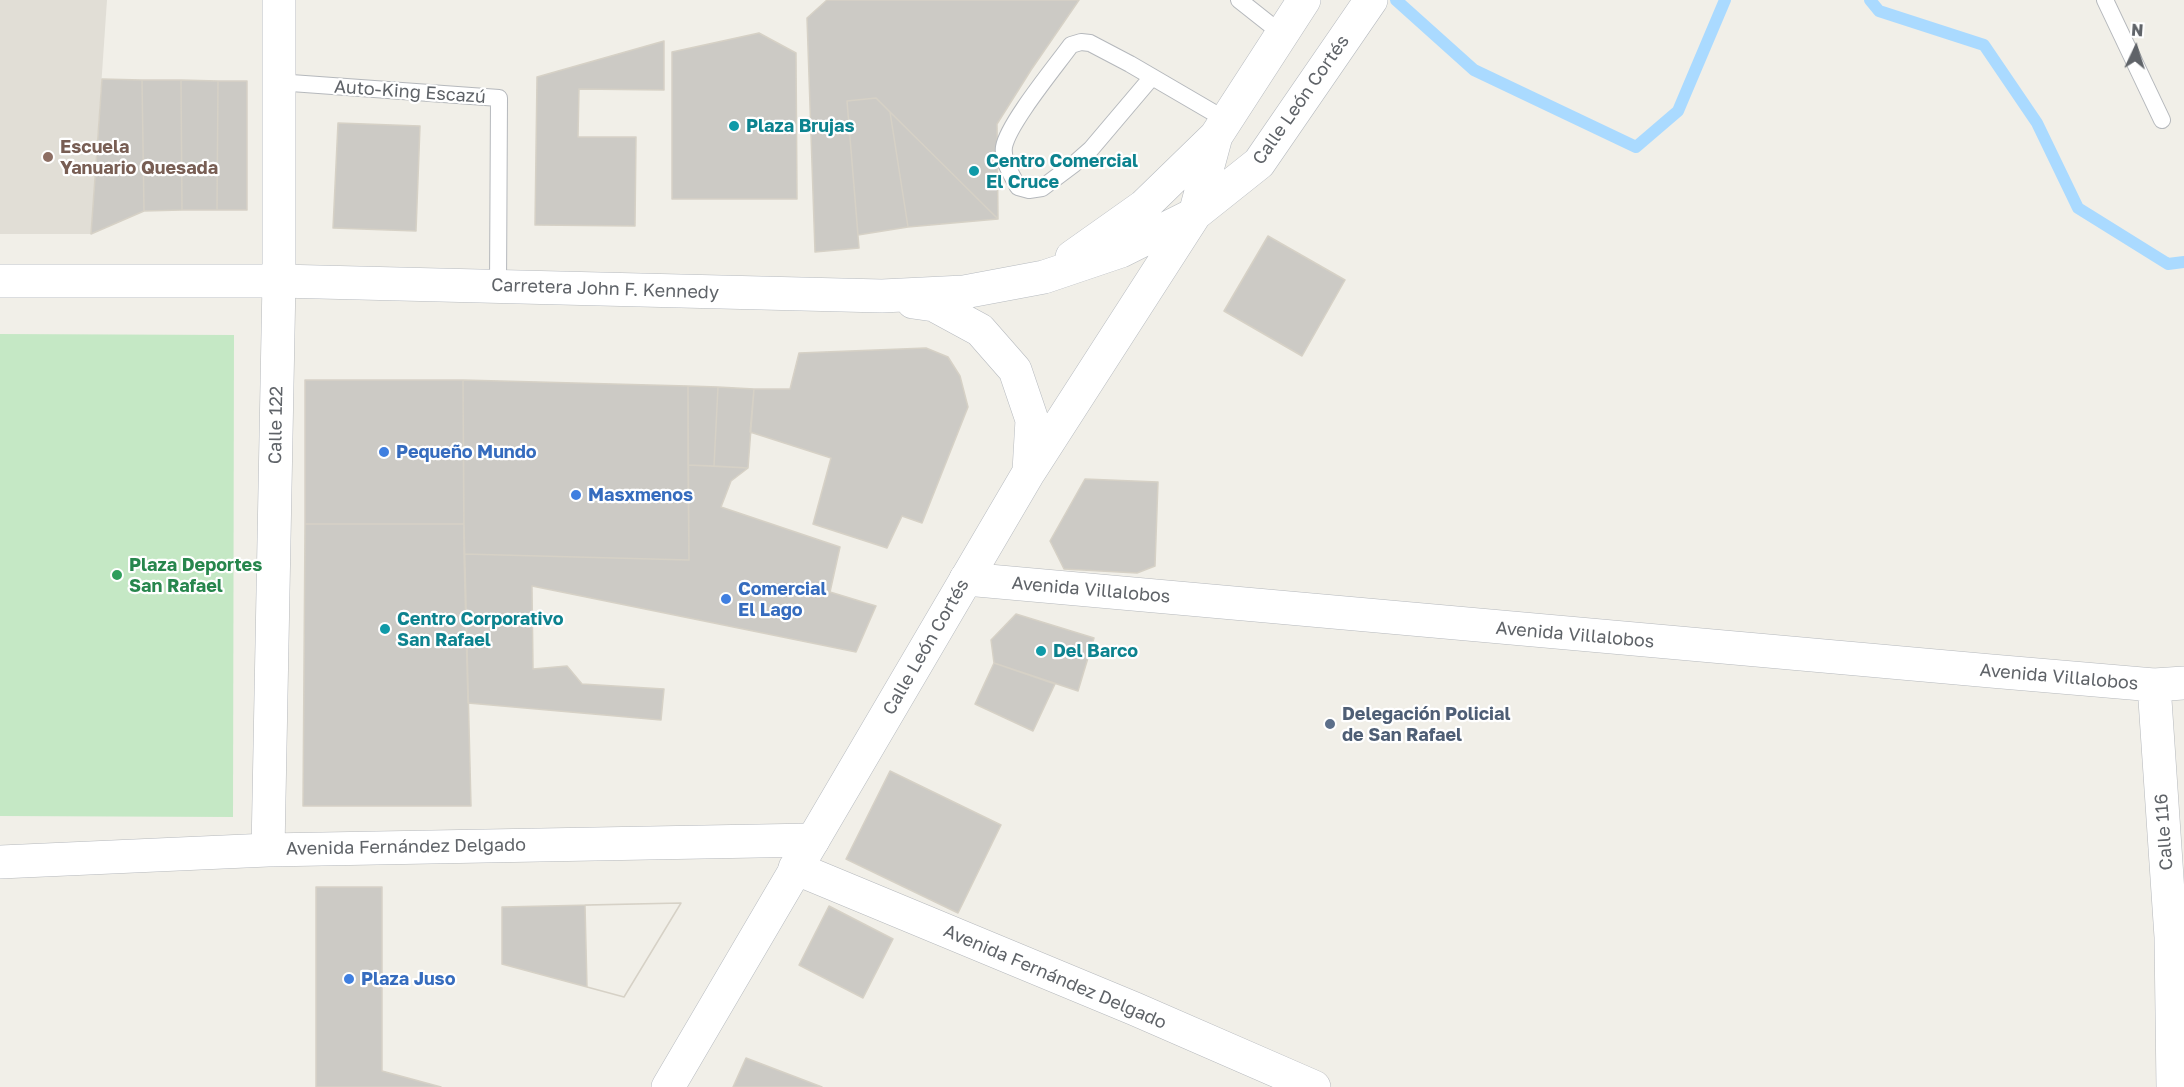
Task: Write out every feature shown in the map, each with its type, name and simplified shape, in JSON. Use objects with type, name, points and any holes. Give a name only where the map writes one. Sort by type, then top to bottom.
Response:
[{"type":"street","name":"Calle 122","points":[[268,850],[279,281],[279,0]]},
{"type":"street","name":"Calle León Cortés","points":[[668,1087],[1029,472],[1195,214],[1221,128],[1304,0]]},
{"type":"street","name":"Calle León Cortés","points":[[1195,214],[1258,163],[1371,0]]},
{"type":"street","points":[[1044,277],[1144,206],[1221,128]]},
{"type":"street","name":"Carretera John F. Kennedy","points":[[0,280],[279,281],[882,296],[964,292],[1044,277],[1121,251],[1195,214]]},
{"type":"street","points":[[882,296],[934,305],[980,330],[1015,370],[1032,420],[1029,472]]},
{"type":"street","name":"Avenida Villalobos","points":[[966,579],[1781,654],[2169,684]]},
{"type":"street","name":"Calle 116","points":[[2169,684],[2178,937],[2173,1087]]},
{"type":"street","name":"Avenida Fernández Delgado","points":[[0,862],[268,850],[813,840]]},
{"type":"street","name":"Avenida Fernández Delgado","points":[[795,868],[1135,1009],[1314,1087]]},
{"type":"lane","points":[[1239,0],[1282,34]]},
{"type":"lane","points":[[2105,0],[2162,120]]},
{"type":"lane","points":[[1152,77],[1091,149],[1061,175],[1042,188],[1029,190],[1018,187],[1007,166],[1004,149],[1010,130],[1071,45],[1081,42],[1090,43],[1152,77],[1221,128]]},
{"type":"lane","name":"Auto-King Escazú","points":[[278,82],[499,98],[498,286]]},
{"type":"shaded area","name":"Escuela Yanuario Quesada","points":[[0,0],[107,0],[91,234],[0,234]]},
{"type":"green space","name":"Plaza Deportes San Rafael","points":[[0,334],[234,335],[233,817],[0,816]]},
{"type":"building","name":"Centro Comercial El Cruce","points":[[827,0],[1079,0],[997,124],[998,219],[876,98],[847,101],[859,248],[815,252],[807,18]]},
{"type":"building","name":"Plaza Brujas","points":[[759,33],[796,53],[797,199],[672,199],[672,52]]},
{"type":"building","points":[[664,41],[664,90],[579,89],[578,137],[636,137],[635,226],[535,225],[537,77]]},
{"type":"building","points":[[102,79],[142,80],[144,211],[91,234]]},
{"type":"building","points":[[142,80],[181,80],[182,210],[144,211]]},
{"type":"building","points":[[181,80],[218,81],[217,210],[182,210]]},
{"type":"building","points":[[218,81],[247,81],[247,210],[217,210]]},
{"type":"building","points":[[876,98],[890,112],[908,227],[858,235],[847,101]]},
{"type":"building","points":[[890,112],[998,219],[908,227]]},
{"type":"building","points":[[338,123],[420,126],[416,231],[333,228]]},
{"type":"building","points":[[1268,236],[1345,280],[1302,356],[1224,311]]},
{"type":"building","points":[[926,348],[948,357],[960,376],[968,407],[922,523],[902,516],[887,548],[813,524],[831,458],[750,432],[754,389],[790,389],[799,353]]},
{"type":"building","name":"Pequeño Mundo","points":[[305,380],[463,380],[464,524],[305,524]]},
{"type":"building","name":"Masxmenos","points":[[463,380],[688,386],[689,560],[464,554]]},
{"type":"building","points":[[688,386],[718,387],[714,466],[688,465]]},
{"type":"building","points":[[718,387],[754,389],[748,468],[714,466]]},
{"type":"building","name":"Comercial El Lago","points":[[688,465],[748,468],[731,481],[721,507],[840,547],[830,592],[876,606],[856,652],[532,586],[533,669],[567,666],[582,684],[664,689],[661,720],[468,703],[464,554],[689,560]]},
{"type":"building","points":[[1085,479],[1158,482],[1155,566],[1137,573],[1064,569],[1050,541]]},
{"type":"building","name":"Centro Corporativo San Rafael","points":[[305,524],[464,524],[471,806],[303,806]]},
{"type":"building","name":"Del Barco","points":[[1016,614],[1094,638],[1078,691],[994,663],[991,640]]},
{"type":"building","points":[[994,663],[1055,684],[1033,731],[975,704]]},
{"type":"building","points":[[890,771],[1001,825],[958,913],[846,859]]},
{"type":"building","name":"Plaza Juso","points":[[316,887],[382,887],[382,1071],[441,1087],[316,1087]]},
{"type":"building","name":"Plaza Juso","points":[[681,903],[624,997],[502,964],[502,907]]},
{"type":"building","points":[[681,903],[624,997],[587,987],[585,905]]},
{"type":"building","points":[[829,906],[893,939],[863,998],[799,965]]},
{"type":"building","points":[[746,1058],[822,1087],[733,1087]]},
{"type":"waterway","points":[[1396,0],[1474,70],[1636,147],[1678,111],[1725,0]]},
{"type":"waterway","points":[[1870,0],[1879,11],[1984,45],[2037,123],[2078,208],[2168,264],[2184,262]]},
{"type":"place","name":"Plaza Brujas","points":[[734,126]]},
{"type":"place","name":"Escuela Yanuario Quesada","points":[[48,157]]},
{"type":"place","name":"Centro Comercial El Cruce","points":[[974,171]]},
{"type":"place","name":"Pequeño Mundo","points":[[384,452]]},
{"type":"place","name":"Masxmenos","points":[[576,495]]},
{"type":"place","name":"Plaza Deportes San Rafael","points":[[117,575]]},
{"type":"place","name":"Comercial El Lago","points":[[726,599]]},
{"type":"place","name":"Centro Corporativo San Rafael","points":[[385,629]]},
{"type":"place","name":"Del Barco","points":[[1041,651]]},
{"type":"place","name":"Delegación Policial de San Rafael","points":[[1330,724]]},
{"type":"place","name":"Plaza Juso","points":[[349,979]]}]
